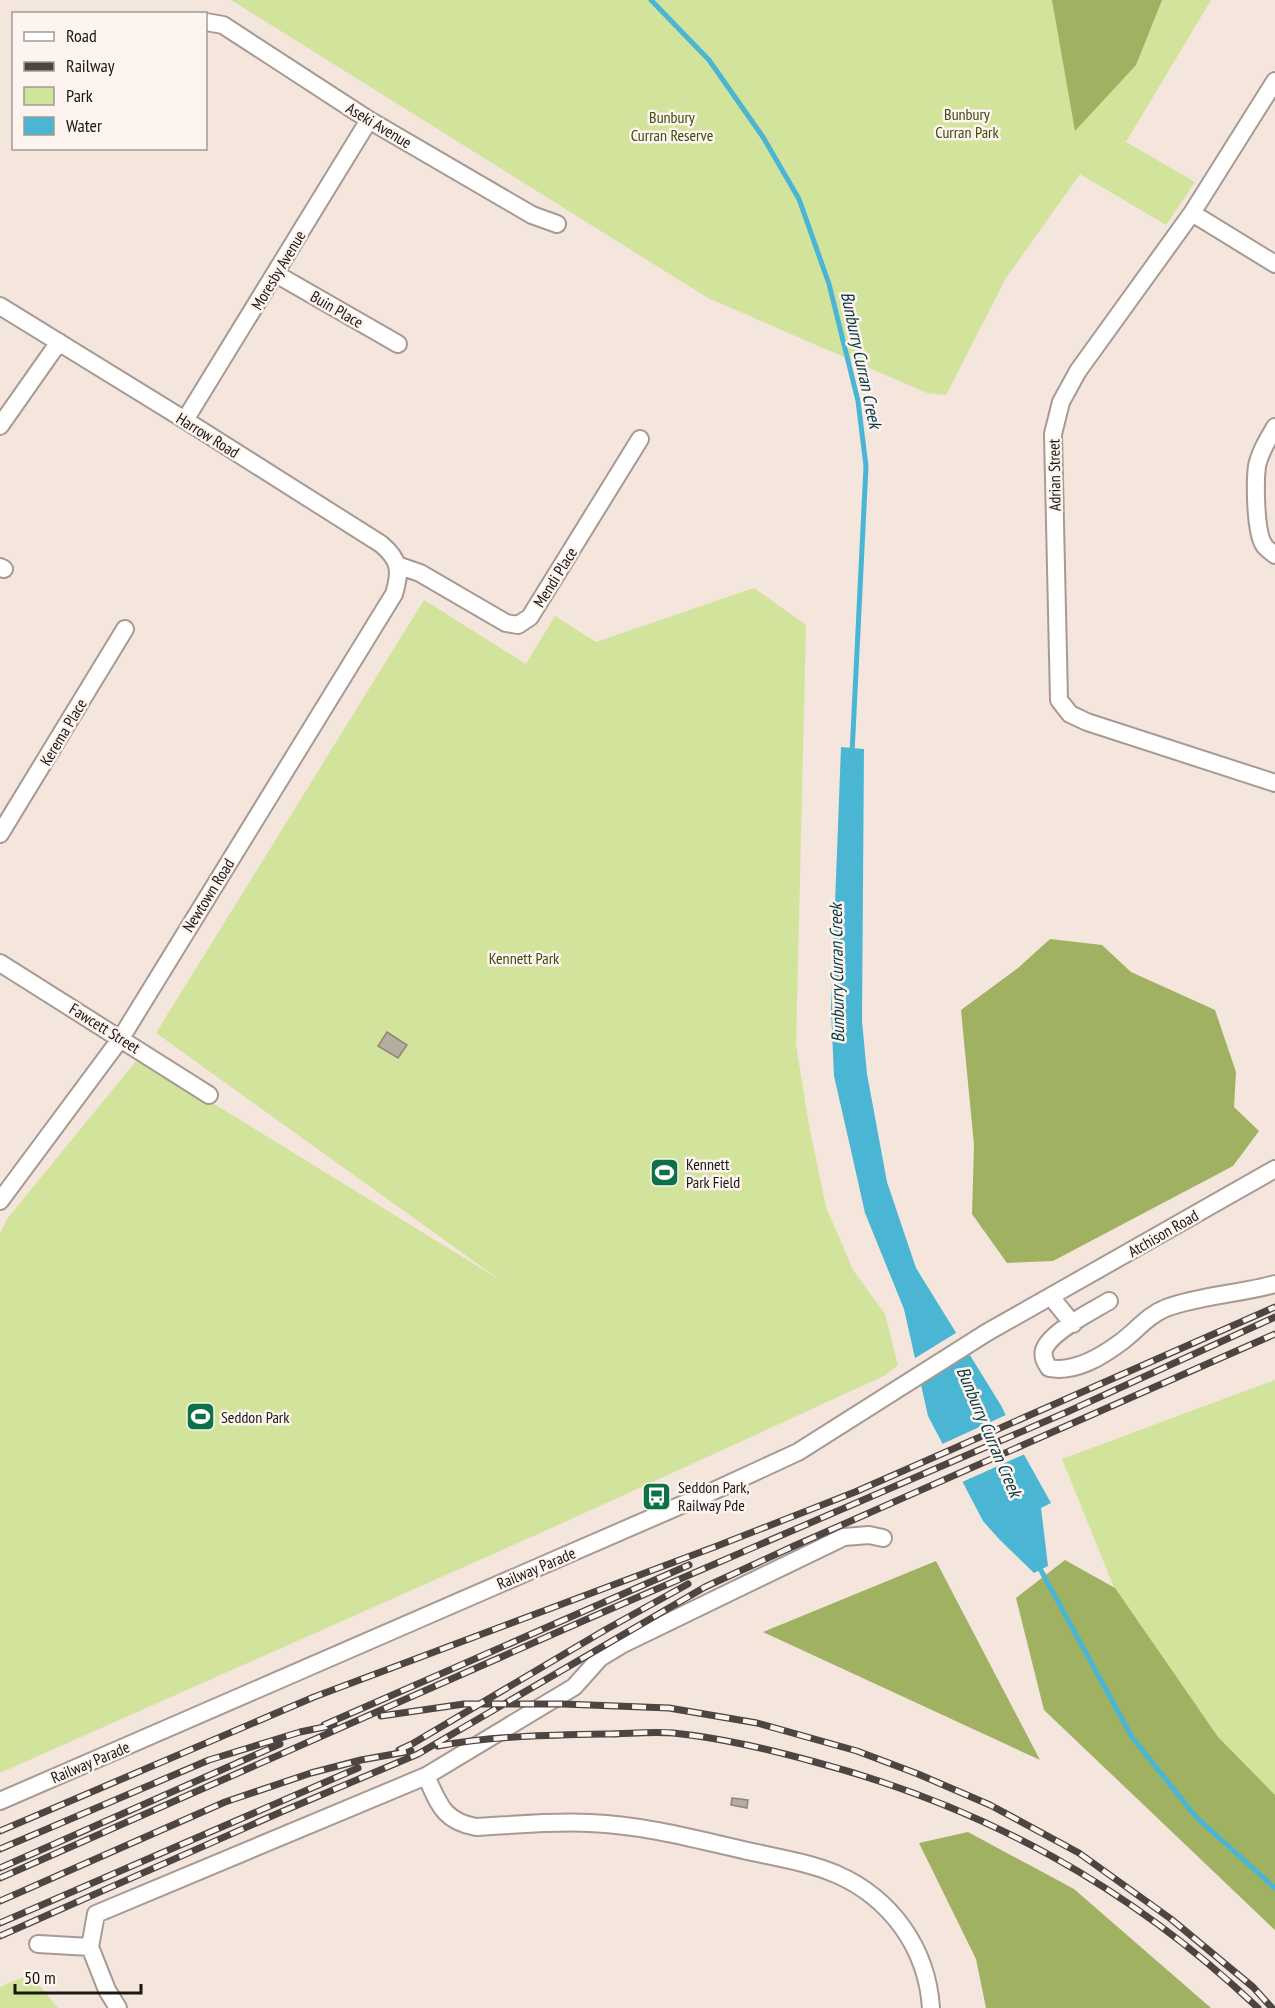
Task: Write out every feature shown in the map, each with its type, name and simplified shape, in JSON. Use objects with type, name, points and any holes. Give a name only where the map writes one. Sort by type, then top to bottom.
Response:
[{"type":"street","name":"Aseki Avenue","points":[[207,22],[222,26],[369,120],[532,215],[557,224]]},
{"type":"street","name":"Adrian Street","points":[[1275,81],[1192,213],[1078,371],[1061,402],[1053,434],[1059,700],[1070,714],[1087,722],[1275,783]]},
{"type":"street","name":"Moresby Avenue","points":[[185,420],[369,120]]},
{"type":"street","points":[[1192,213],[1275,264]]},
{"type":"street","name":"Buin Place","points":[[276,274],[398,344]]},
{"type":"street","name":"Harrow Road","points":[[0,306],[381,544],[393,555],[398,572]]},
{"type":"street","points":[[0,426],[58,342]]},
{"type":"street","points":[[1275,427],[1265,443],[1257,465],[1256,490],[1259,530],[1264,545],[1275,555]]},
{"type":"street","name":"Mendi Place","points":[[398,572],[420,573],[506,623],[518,625],[530,617],[640,439]]},
{"type":"street","name":"Newtown Road","points":[[0,1201],[121,1038],[394,594],[398,572]]},
{"type":"street","name":"Kerema Place","points":[[0,834],[126,629]]},
{"type":"street","name":"Fawcett Street","points":[[0,963],[209,1095]]},
{"type":"street","name":"Atchison Road","points":[[1051,1297],[1275,1168]]},
{"type":"street","points":[[1109,1301],[1053,1337],[1044,1350],[1044,1360],[1049,1368],[1060,1370],[1077,1367],[1093,1359],[1121,1342],[1144,1322],[1165,1309],[1275,1284]]},
{"type":"street","points":[[1051,1297],[1073,1324]]},
{"type":"street","name":"Railway Parade","points":[[0,1801],[709,1493],[798,1452],[986,1333],[1051,1297]]},
{"type":"street","points":[[117,2008],[106,1990],[90,1947],[96,1914],[426,1776],[574,1687],[600,1658],[623,1644],[844,1537],[857,1534],[883,1538]]},
{"type":"street","points":[[426,1776],[442,1811],[451,1819],[464,1825],[476,1827],[588,1823],[652,1829],[809,1865],[835,1874],[860,1886],[882,1903],[904,1928],[920,1956],[931,2008]]},
{"type":"street","points":[[38,1944],[90,1947]]},
{"type":"green space","points":[[231,0],[1211,0],[1126,142],[1195,182],[1166,225],[1080,174],[1006,278],[946,395],[927,393],[708,298]]},
{"type":"green space","points":[[1052,0],[1162,0],[1136,65],[1075,131]]},
{"type":"green space","name":"Kennett Park","points":[[754,588],[806,625],[796,1045],[826,1207],[853,1270],[885,1314],[898,1365],[884,1376],[556,1526],[0,1773],[0,1233],[7,1219],[136,1061],[151,1065],[500,1280],[156,1033],[424,600],[526,664],[555,616],[596,642]]},
{"type":"green space","points":[[1050,939],[1102,945],[1131,972],[1215,1010],[1236,1072],[1234,1107],[1259,1131],[1233,1166],[1053,1261],[1007,1263],[972,1214],[974,1145],[961,1010],[1018,968]]},
{"type":"green space","points":[[1275,1380],[1275,1818],[1126,1617],[1062,1459]]},
{"type":"green space","points":[[1065,1560],[1115,1588],[1218,1737],[1275,1795],[1275,1930],[1044,1710],[1016,1598]]},
{"type":"green space","points":[[936,1561],[1040,1760],[763,1632]]},
{"type":"green space","points":[[968,1832],[1074,1889],[1211,2008],[986,2008],[976,1959],[919,1843]]},
{"type":"green space","points":[[30,1974],[58,2008],[0,2008],[0,1987]]},
{"type":"water","points":[[841,747],[864,749],[862,1021],[867,1074],[887,1182],[916,1268],[1002,1407],[1022,1451],[1051,1503],[1041,1508],[1048,1566],[1034,1573],[983,1521],[928,1416],[904,1309],[865,1213],[834,1076],[831,1009]]},
{"type":"pier","points":[[959,1331],[972,1353],[918,1386],[912,1360]]},
{"type":"pier","points":[[1008,1414],[1027,1453],[960,1483],[940,1445]]},
{"type":"building","points":[[387,1032],[407,1045],[398,1058],[378,1046]]},
{"type":"building","points":[[732,1798],[748,1800],[747,1808],[731,1805]]},
{"type":"waterway","name":"Bunburry Curran Creek","points":[[651,0],[709,60],[763,137],[799,199],[829,284],[858,401],[866,466],[852,754]]},
{"type":"waterway","name":"Bunburry Curran Creek","points":[[1038,1565],[1132,1737],[1196,1817],[1275,1888]]},
{"type":"railway","points":[[0,1831],[314,1697],[855,1492],[1275,1307]]},
{"type":"railway","points":[[0,1878],[592,1617],[1067,1412],[1275,1317]]},
{"type":"railway","points":[[0,1936],[418,1754],[705,1587],[1275,1334]]},
{"type":"railway","points":[[324,1725],[689,1565]]},
{"type":"railway","points":[[399,1750],[688,1584]]},
{"type":"railway","points":[[381,1716],[464,1704],[563,1704],[669,1708],[757,1723],[857,1751],[990,1805],[1079,1853],[1171,1919],[1253,1987],[1272,2008]]},
{"type":"railway","points":[[0,1849],[209,1760],[300,1732],[334,1725]]},
{"type":"railway","points":[[438,1746],[521,1737],[673,1733],[762,1748],[878,1781],[938,1802],[1052,1856],[1159,1925],[1258,2008]]},
{"type":"railway","points":[[0,1868],[280,1744]]},
{"type":"railway","points":[[0,1901],[225,1802],[311,1773],[361,1760],[411,1751]]},
{"type":"railway","points":[[0,1923],[358,1768]]},
{"type":"place","name":"Kennett Park Field","points":[[665,1173]]},
{"type":"place","name":"Seddon Park","points":[[200,1417]]},
{"type":"place","name":"Seddon Park, Railway Pde","points":[[657,1496]]},
{"type":"park label","name":"Bunbury Curran Park","points":[[967,123]]},
{"type":"park label","name":"Bunbury Curran Reserve","points":[[672,126]]}]
